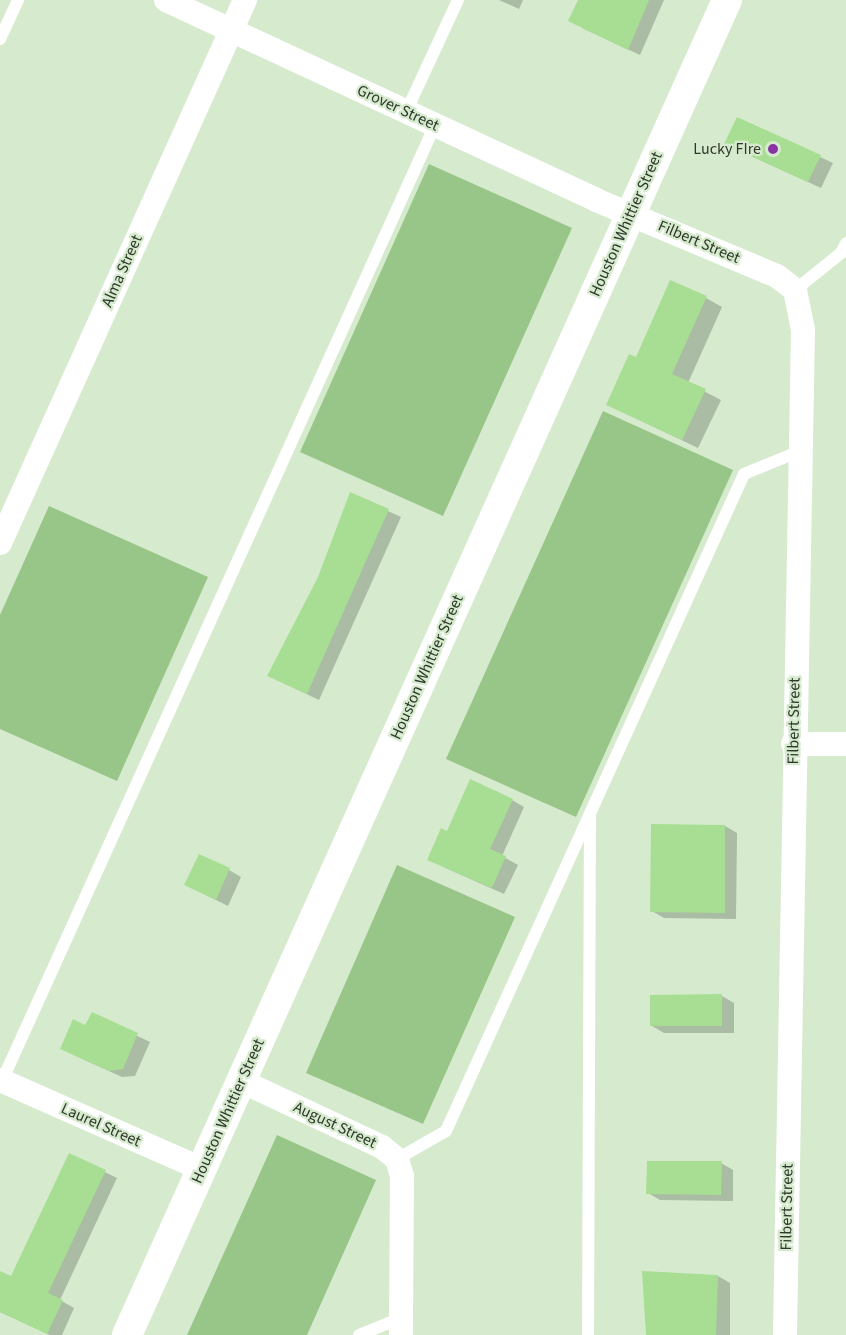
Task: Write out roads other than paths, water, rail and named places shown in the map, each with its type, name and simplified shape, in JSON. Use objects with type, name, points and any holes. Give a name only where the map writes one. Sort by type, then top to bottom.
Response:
[{"type":"street","name":"Grover Street","points":[[166,0],[631,214]]},
{"type":"street","name":"Alma Street","points":[[0,543],[244,0]]},
{"type":"street","name":"Houston Whittier Street","points":[[128,1335],[727,0]]},
{"type":"street","name":"Filbert Street","points":[[631,214],[777,276],[795,290],[803,330],[793,744],[785,1335]]},
{"type":"street","points":[[793,744],[846,744]]},
{"type":"street","name":"Laurel Street","points":[[1,1081],[202,1169]]},
{"type":"street","name":"August Street","points":[[241,1081],[382,1147],[397,1160]]},
{"type":"street","points":[[397,1160],[402,1176],[401,1326]]},
{"type":"lane","points":[[0,39],[18,0]]},
{"type":"lane","points":[[406,112],[458,0]]},
{"type":"lane","points":[[1,1081],[435,125]]},
{"type":"lane","points":[[795,290],[841,254],[846,243]]},
{"type":"lane","points":[[397,1160],[446,1131],[744,474],[800,451]]},
{"type":"lane","points":[[588,1335],[590,813]]},
{"type":"lane","points":[[359,1335],[401,1326]]},
{"type":"place","name":"Lucky FIre","points":[[773,149]]}]
